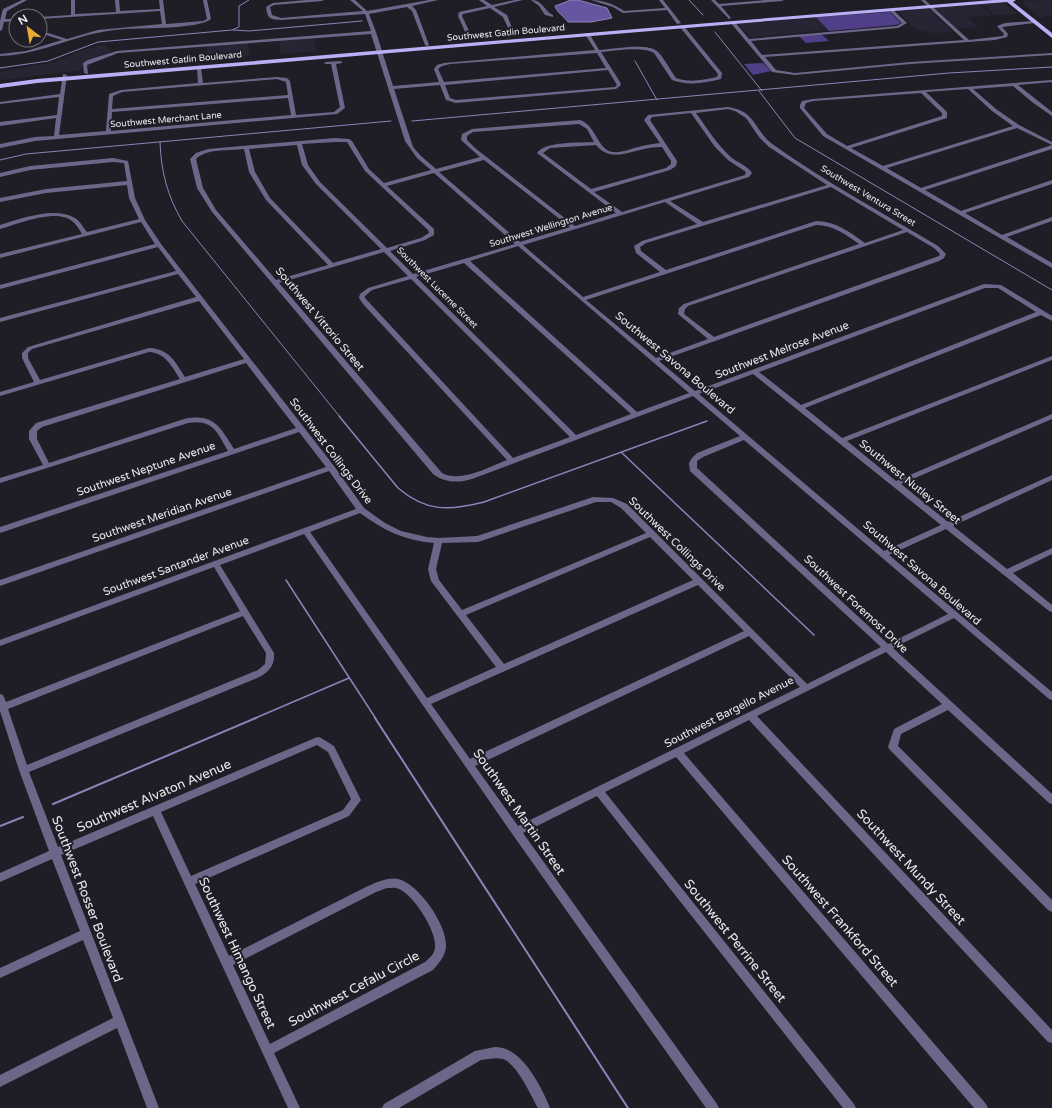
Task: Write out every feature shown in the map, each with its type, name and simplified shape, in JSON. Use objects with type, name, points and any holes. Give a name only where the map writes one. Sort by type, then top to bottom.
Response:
[{"type":"main road","name":"Southwest Gatlin Boulevard","points":[[0,86],[86,73],[587,34],[680,24],[694,25],[730,20],[742,22],[892,10],[991,0]]},
{"type":"main road","name":"Southwest Gatlin Boulevard","points":[[0,82],[199,68],[380,51],[427,45],[730,20],[762,16],[1010,0]]},
{"type":"main road","points":[[1010,0],[1052,36]]},
{"type":"main road","points":[[1010,0],[1052,32]]},
{"type":"street","points":[[73,0],[73,16]]},
{"type":"street","points":[[117,0],[118,13]]},
{"type":"street","points":[[161,0],[164,25]]},
{"type":"street","points":[[0,55],[34,52],[66,40],[100,31],[202,22],[209,19],[205,0]]},
{"type":"street","points":[[322,0],[270,5],[268,7],[270,16],[281,19],[366,12],[409,6],[436,0]]},
{"type":"street","name":"Southwest Savona Boulevard","points":[[352,0],[366,12],[374,32],[411,147],[434,172],[884,554],[953,615],[1052,697]]},
{"type":"street","points":[[481,0],[505,16],[512,32]]},
{"type":"street","points":[[469,35],[460,14],[521,0]]},
{"type":"street","points":[[533,0],[541,5],[547,14],[551,16]]},
{"type":"street","points":[[592,0],[615,6],[623,12],[668,9]]},
{"type":"street","points":[[587,34],[598,51],[609,69],[619,84],[617,87],[607,90],[456,102],[448,99],[436,69],[438,66],[450,63],[598,51],[638,48],[651,49],[656,52],[677,80],[684,83],[715,80],[720,76],[660,0]]},
{"type":"street","points":[[713,0],[774,71],[783,73],[795,74],[910,63],[1052,54]]},
{"type":"street","points":[[718,5],[782,0]]},
{"type":"street","points":[[923,0],[967,40]]},
{"type":"street","points":[[1010,0],[1017,0]]},
{"type":"street","points":[[0,30],[5,10],[23,1],[31,4]]},
{"type":"street","points":[[409,6],[414,10],[427,45]]},
{"type":"street","points":[[48,18],[162,10]]},
{"type":"street","points":[[748,40],[898,27],[904,25],[905,23],[892,10]]},
{"type":"street","points":[[2,21],[8,21]]},
{"type":"street","points":[[762,56],[1005,37],[1006,34],[999,26],[1005,24],[1034,22]]},
{"type":"street","points":[[86,73],[85,64],[117,52],[374,32]]},
{"type":"street","points":[[48,34],[66,40]]},
{"type":"street","points":[[326,63],[340,62]]},
{"type":"street","name":"Southwest Merchant Lane","points":[[0,146],[27,140],[56,137],[335,113],[343,108],[333,63]]},
{"type":"street","points":[[199,68],[201,84]]},
{"type":"street","points":[[392,88],[609,69]]},
{"type":"street","points":[[56,137],[64,77]]},
{"type":"street","points":[[108,133],[112,96],[121,91],[201,84],[278,78],[285,79],[288,81],[294,117]]},
{"type":"street","points":[[1050,263],[825,135],[802,108],[802,104],[804,102],[922,90],[1052,81]]},
{"type":"street","points":[[1014,84],[1034,102],[1052,114]]},
{"type":"street","points":[[968,87],[994,110],[1017,126],[1052,146]]},
{"type":"street","points":[[846,148],[945,117],[945,113],[922,90]]},
{"type":"street","points":[[0,103],[62,95]]},
{"type":"street","points":[[110,112],[291,96]]},
{"type":"street","name":"Southwest Ventura Street","points":[[692,111],[731,108],[741,110],[769,145],[832,185],[939,249],[943,255],[937,260],[712,339]]},
{"type":"street","points":[[590,191],[668,169],[673,166],[675,164],[647,120],[650,116],[654,115],[692,111]]},
{"type":"street","name":"Southwest Wellington Avenue","points":[[512,461],[365,303],[362,296],[370,289],[667,201],[748,175],[748,171],[730,159],[717,146],[692,111]]},
{"type":"street","points":[[0,124],[59,116]]},
{"type":"street","points":[[575,228],[469,146],[463,138],[465,134],[472,131],[575,122],[588,126],[604,151],[612,154],[662,145]]},
{"type":"street","points":[[882,168],[1017,126]]},
{"type":"street","points":[[276,282],[332,266],[423,239],[431,235],[433,232],[363,166],[350,142],[335,140],[246,148],[252,172],[268,199],[332,266]]},
{"type":"street","name":"Southwest Lucerne Street","points":[[299,143],[305,165],[318,183],[575,438]]},
{"type":"street","points":[[598,143],[549,147],[540,151],[543,156],[621,214]]},
{"type":"street","points":[[920,190],[1052,146]]},
{"type":"street","name":"Southwest Vittorio Street","points":[[246,148],[201,153],[195,156],[193,159],[198,183],[207,201],[436,472],[447,479],[460,480]]},
{"type":"street","points":[[383,186],[484,158]]},
{"type":"street","name":"Southwest Collings Drive","points":[[0,175],[30,168],[113,160],[126,162],[128,182],[132,198],[142,220],[159,245],[331,468],[361,510],[382,525],[399,533],[439,541],[478,539],[596,499],[613,500],[624,506],[805,687]]},
{"type":"street","points":[[0,200],[46,191],[128,182]]},
{"type":"street","points":[[960,213],[1052,182]]},
{"type":"street","points":[[665,272],[638,252],[637,246],[644,242],[701,224],[832,185]]},
{"type":"street","points":[[667,201],[701,224]]},
{"type":"street","points":[[0,227],[43,216],[62,216],[74,220],[85,234]]},
{"type":"street","points":[[1002,237],[1052,219]]},
{"type":"street","points":[[0,256],[142,220]]},
{"type":"street","points":[[582,299],[816,223],[828,223],[835,226],[864,244]]},
{"type":"street","points":[[712,339],[684,317],[680,312],[682,308],[686,305],[908,230]]},
{"type":"street","points":[[0,287],[159,245]]},
{"type":"street","points":[[466,261],[636,415]]},
{"type":"street","points":[[0,320],[180,272]]},
{"type":"street","name":"Southwest Melrose Avenue","points":[[460,480],[696,394],[978,288],[991,285],[999,286],[1042,312]]},
{"type":"street","points":[[38,383],[24,356],[30,348],[201,298]]},
{"type":"street","points":[[799,408],[1042,312],[1052,319]]},
{"type":"street","points":[[656,360],[712,339]]},
{"type":"street","points":[[0,394],[154,350],[161,351],[166,355],[183,379]]},
{"type":"street","points":[[841,441],[1052,358]]},
{"type":"street","points":[[47,466],[33,439],[33,431],[39,425],[248,360]]},
{"type":"street","name":"Southwest Nutley Street","points":[[754,371],[1052,609]]},
{"type":"street","points":[[895,484],[1052,416]]},
{"type":"street","points":[[0,481],[198,418],[206,419],[214,424],[233,452]]},
{"type":"street","name":"Southwest Neptune Avenue","points":[[0,530],[300,429]]},
{"type":"street","name":"Southwest Foremost Drive","points":[[745,437],[700,455],[692,463],[693,469],[1052,800]]},
{"type":"street","name":"Southwest Meridian Avenue","points":[[0,583],[331,468]]},
{"type":"street","points":[[884,554],[1052,477]]},
{"type":"street","name":"Southwest Santander Avenue","points":[[0,643],[361,510]]},
{"type":"street","name":"Southwest Martin Street","points":[[305,530],[516,832],[713,1108]]},
{"type":"street","points":[[461,614],[652,534]]},
{"type":"street","points":[[439,541],[432,569],[433,577],[502,668]]},
{"type":"street","points":[[1006,573],[1052,551]]},
{"type":"street","points":[[24,770],[254,676],[267,668],[270,663],[270,653],[215,563]]},
{"type":"street","points":[[426,702],[699,581]]},
{"type":"street","points":[[2,702],[245,612]]},
{"type":"street","name":"Southwest Bargello Avenue","points":[[516,832],[805,687],[953,615]]},
{"type":"street","points":[[469,764],[750,632]]},
{"type":"street","name":"Southwest Rosser Boulevard","points":[[2,702],[24,770],[153,1108]]},
{"type":"street","points":[[949,705],[897,732],[893,747],[1052,907]]},
{"type":"street","name":"Southwest Mundy Street","points":[[750,715],[1052,1038]]},
{"type":"street","name":"Southwest Alvaton Avenue","points":[[0,878],[318,741],[331,749],[356,800],[346,813],[189,882]]},
{"type":"street","name":"Southwest Frankford Street","points":[[677,752],[982,1108]]},
{"type":"street","name":"Southwest Perrine Street","points":[[598,791],[850,1108]]},
{"type":"street","name":"Southwest Himango Street","points":[[155,810],[294,1108]]},
{"type":"street","name":"Southwest Cefalu Circle","points":[[227,962],[372,889],[388,884],[401,885],[411,890],[426,910],[440,936],[440,951],[429,966],[267,1051]]},
{"type":"street","points":[[0,973],[86,933]]},
{"type":"street","points":[[0,1081],[119,1021]]},
{"type":"street","points":[[388,1108],[479,1055],[492,1053],[504,1054],[516,1062],[544,1108]]},
{"type":"shaded area","points":[[571,0],[578,0],[607,8],[612,18],[591,22],[568,22],[557,11],[555,6]]},
{"type":"shaded area","points":[[1051,0],[1052,16],[1040,17],[1022,3],[1024,3],[1023,1]]},
{"type":"shaded area","points":[[982,4],[1006,4],[1017,14],[994,15]]},
{"type":"shaded area","points":[[981,5],[992,15],[967,17],[977,27],[956,28],[934,8]]},
{"type":"shaded area","points":[[929,9],[953,32],[932,33],[915,29],[898,11]]},
{"type":"shaded area","points":[[890,12],[901,23],[896,25],[829,31],[816,17]]},
{"type":"shaded area","points":[[816,18],[828,30],[753,37],[749,36],[739,24]]},
{"type":"shaded area","points":[[821,34],[829,41],[806,43],[799,36]]},
{"type":"shaded area","points":[[314,38],[317,51],[281,54],[279,41]]},
{"type":"shaded area","points":[[248,43],[249,56],[207,60],[207,46]]},
{"type":"shaded area","points":[[105,44],[111,52],[89,61],[81,70],[0,80],[0,72],[54,62],[81,51]]},
{"type":"shaded area","points":[[763,63],[771,71],[753,75],[744,64]]},
{"type":"waterway","points":[[0,68],[48,61],[98,42],[232,30],[239,27],[239,6],[249,0]]},
{"type":"waterway","points":[[689,0],[703,15]]},
{"type":"waterway","points":[[233,30],[249,31],[362,21]]},
{"type":"waterway","points":[[715,32],[761,90]]},
{"type":"waterway","points":[[635,61],[657,99]]},
{"type":"waterway","points":[[761,90],[949,73],[1052,67]]},
{"type":"waterway","points":[[657,99],[761,90]]},
{"type":"waterway","points":[[759,91],[795,138],[1052,290]]},
{"type":"waterway","points":[[412,121],[657,99]]},
{"type":"waterway","points":[[0,160],[26,154],[391,121]]},
{"type":"waterway","points":[[160,142],[163,173],[172,202],[182,221],[340,417]]},
{"type":"waterway","points":[[339,416],[398,488],[418,502],[438,507],[460,507],[484,502],[621,452]]},
{"type":"waterway","points":[[621,452],[707,421]]},
{"type":"waterway","points":[[621,452],[814,635]]},
{"type":"waterway","points":[[286,580],[376,719]]},
{"type":"waterway","points":[[253,719],[349,678]]},
{"type":"waterway","points":[[53,804],[256,718]]},
{"type":"waterway","points":[[375,718],[628,1108]]},
{"type":"waterway","points":[[0,826],[23,817]]}]
